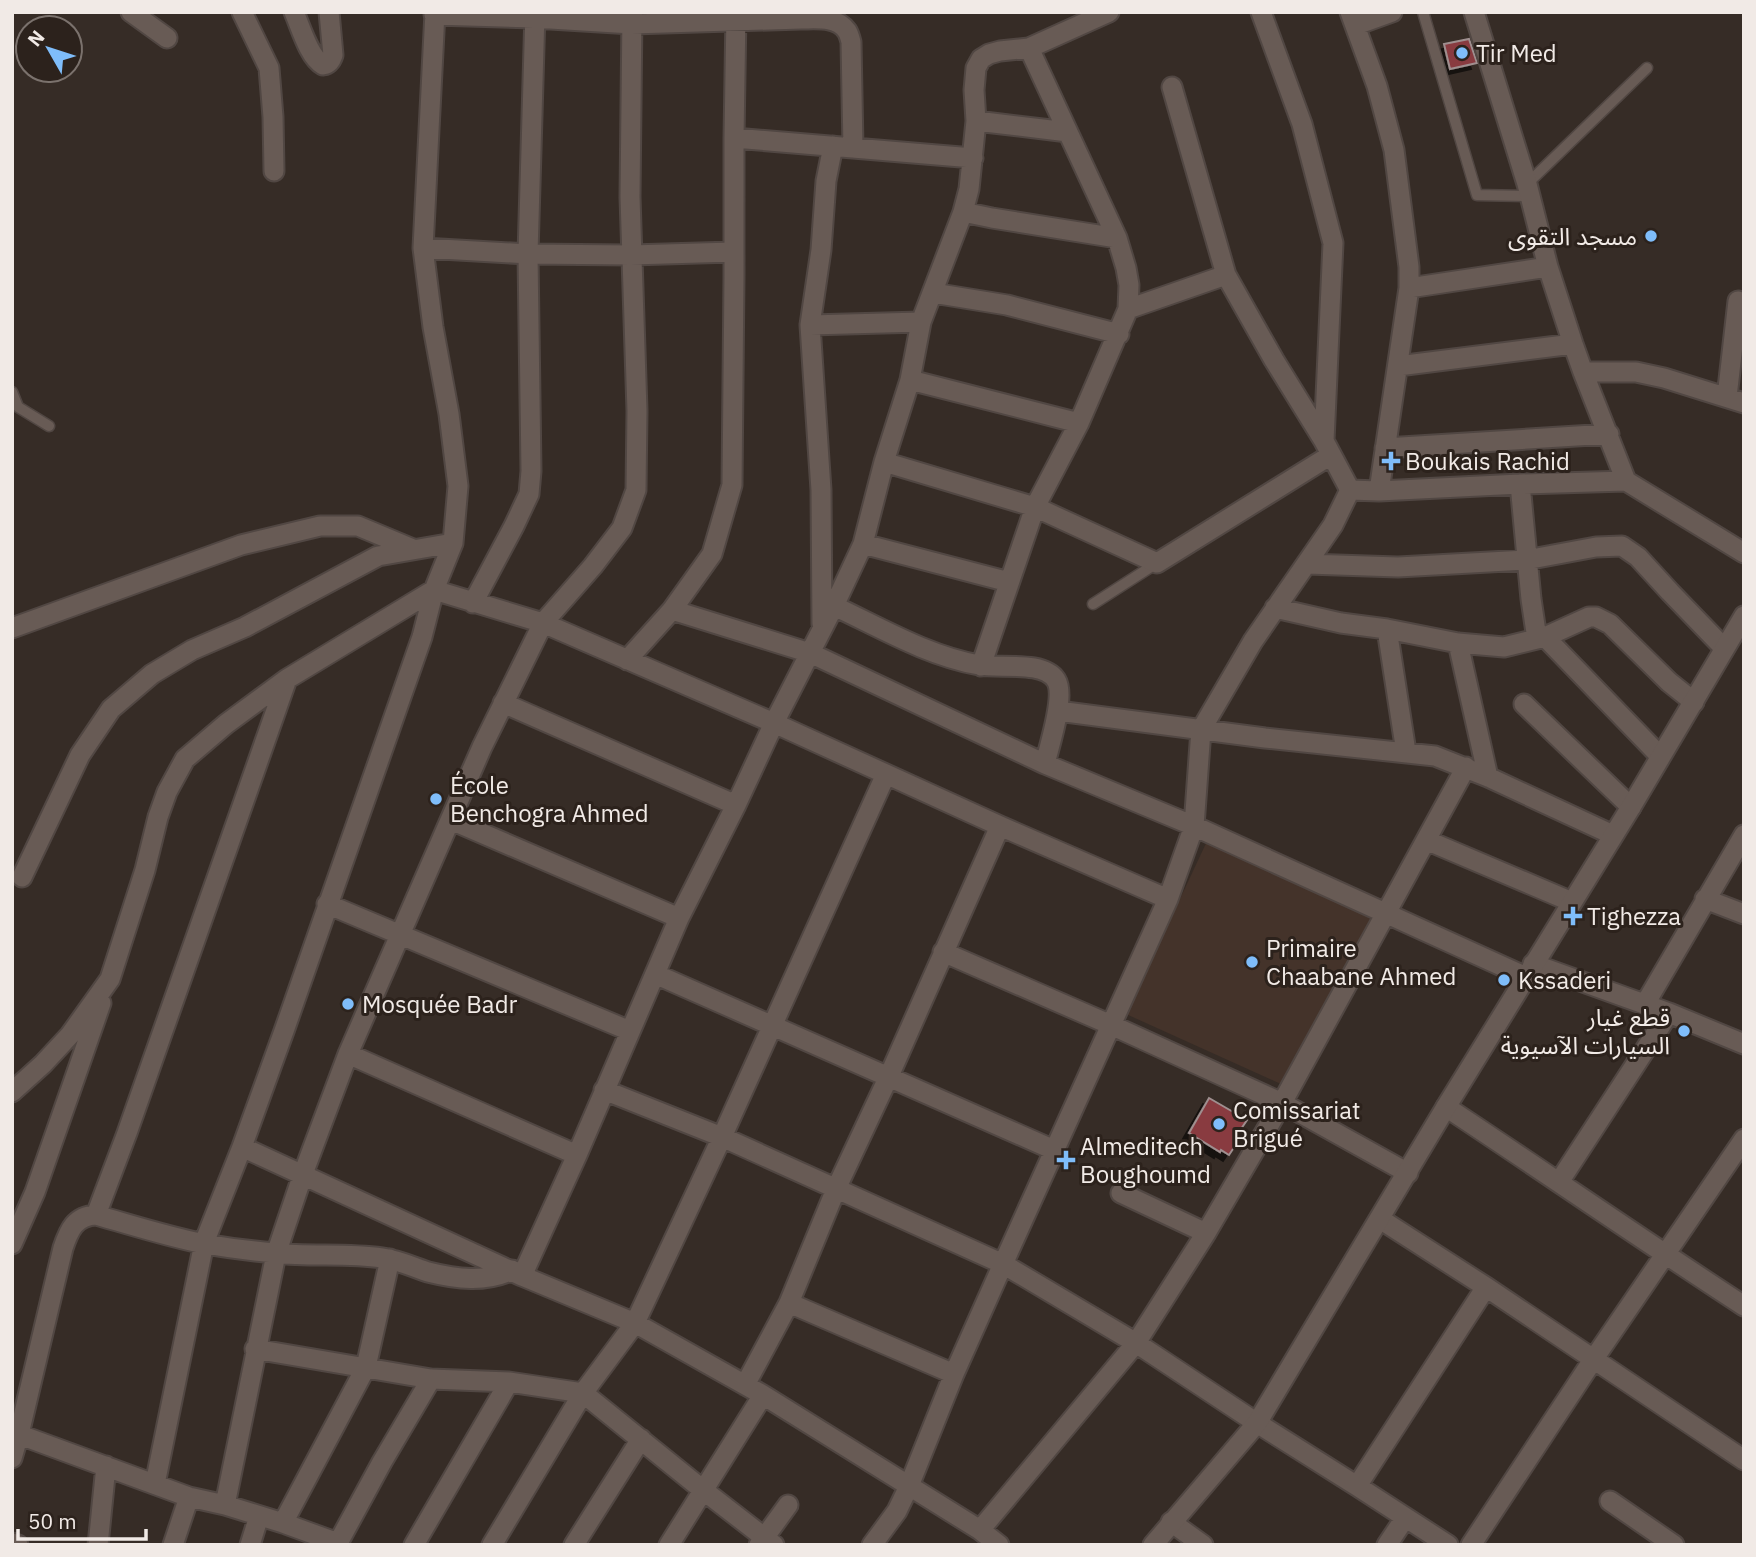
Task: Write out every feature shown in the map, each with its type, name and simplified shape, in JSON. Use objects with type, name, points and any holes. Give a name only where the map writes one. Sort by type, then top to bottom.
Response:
[{"type":"street","points":[[131,12],[167,38]]},
{"type":"street","points":[[242,12],[269,68],[274,171]]},
{"type":"street","points":[[294,12],[311,51],[323,65],[332,61],[333,55],[329,12]]},
{"type":"street","points":[[1261,12],[1302,124],[1333,243],[1327,448]]},
{"type":"street","points":[[1379,491],[1409,288],[1409,267],[1394,150],[1377,86],[1353,19],[1392,12]]},
{"type":"street","points":[[1474,12],[1528,190],[1548,267],[1583,372],[1626,481]]},
{"type":"street","points":[[517,1273],[577,1155],[680,918],[863,544],[884,463],[910,380],[921,323],[963,212],[969,189],[976,121],[976,68],[981,59],[1000,51],[1029,48],[1107,13]]},
{"type":"street","points":[[155,1484],[204,1244],[242,1147],[422,637],[434,590],[453,543],[458,486],[423,248],[435,14],[632,18],[736,16],[823,19],[837,22],[847,30],[851,42],[853,148]]},
{"type":"street","points":[[473,603],[529,494],[531,471],[527,254],[535,15]]},
{"type":"street","points":[[627,660],[672,610],[712,555],[732,485],[736,16]]},
{"type":"street","points":[[225,1506],[276,1254],[348,1054],[482,747],[543,623],[622,528],[636,490],[638,411],[630,197],[632,18]]},
{"type":"street","points":[[981,666],[1035,507],[1079,423],[1128,309],[1129,285],[1117,238],[1029,48]]},
{"type":"street","points":[[1172,87],[1226,275],[1350,490]]},
{"type":"street","points":[[976,121],[1068,132]]},
{"type":"street","points":[[733,138],[973,158]]},
{"type":"street","points":[[822,629],[821,490],[810,325],[821,250],[826,181],[833,146]]},
{"type":"street","points":[[963,212],[1117,238]]},
{"type":"street","points":[[423,248],[527,254],[733,252]]},
{"type":"street","points":[[1409,288],[1548,267]]},
{"type":"street","points":[[1128,309],[1226,275]]},
{"type":"street","points":[[933,293],[1007,305],[1119,334]]},
{"type":"street","points":[[1583,372],[1636,372],[1735,400],[1738,301]]},
{"type":"street","points":[[810,325],[921,323]]},
{"type":"street","points":[[1398,366],[1573,344]]},
{"type":"street","points":[[910,380],[1079,423]]},
{"type":"street","points":[[1385,448],[1609,434]]},
{"type":"street","points":[[884,463],[1035,507],[1157,563],[1327,448]]},
{"type":"street","points":[[1350,490],[1626,481],[1744,553]]},
{"type":"street","points":[[1520,484],[1526,560],[1541,638],[1661,757]]},
{"type":"street","points":[[872,1545],[897,1511],[909,1486],[954,1374],[1168,899],[1194,826],[1201,730],[1253,641],[1333,525],[1350,490]]},
{"type":"street","points":[[12,628],[241,545],[320,526],[358,526],[413,550]]},
{"type":"street","points":[[22,877],[80,755],[111,709],[152,674],[192,650],[245,626],[378,556],[453,543]]},
{"type":"street","points":[[863,544],[1010,582]]},
{"type":"street","points":[[1307,564],[1398,567],[1526,560],[1596,547],[1622,546],[1638,556],[1724,648]]},
{"type":"street","points":[[12,1244],[35,1192],[110,979],[145,870],[162,804],[185,759],[226,724],[287,680],[434,590],[543,623],[1168,899]]},
{"type":"street","points":[[834,606],[938,655],[981,666],[1034,668],[1051,675],[1058,685],[1058,711],[1045,764]]},
{"type":"street","points":[[1275,608],[1341,623],[1504,648],[1541,638],[1589,617],[1610,624],[1693,702]]},
{"type":"street","points":[[672,610],[810,653],[1045,764],[1194,826],[1387,913],[1530,970],[1645,1004],[1744,1044]]},
{"type":"street","points":[[1153,1545],[1257,1423],[1446,1107],[1631,807],[1744,615]]},
{"type":"street","points":[[1387,629],[1406,752]]},
{"type":"street","points":[[1458,643],[1488,777]]},
{"type":"street","points":[[96,1215],[287,680]]},
{"type":"street","points":[[503,703],[736,805]]},
{"type":"street","points":[[1524,704],[1631,807]]},
{"type":"street","points":[[1058,711],[1265,738],[1436,756],[1466,767],[1613,835]]},
{"type":"street","points":[[980,1530],[1136,1343],[1206,1233],[1282,1103],[1466,767]]},
{"type":"street","points":[[492,1545],[583,1393],[635,1323],[722,1138],[886,774]]},
{"type":"street","points":[[451,820],[680,918]]},
{"type":"street","points":[[746,1385],[789,1303],[836,1189],[1000,826]]},
{"type":"street","points":[[1645,1004],[1744,835]]},
{"type":"street","points":[[1426,840],[1572,902]]},
{"type":"street","points":[[1705,899],[1744,914]]},
{"type":"street","points":[[327,904],[630,1031]]},
{"type":"street","points":[[943,952],[1282,1103],[1408,1173]]},
{"type":"street","points":[[655,974],[1054,1150]]},
{"type":"street","points":[[12,1092],[71,1035],[110,979]]},
{"type":"street","points":[[1559,1182],[1669,1013]]},
{"type":"street","points":[[348,1054],[577,1155]]},
{"type":"street","points":[[604,1090],[722,1138],[1003,1264],[1136,1343],[1448,1545]]},
{"type":"street","points":[[1446,1107],[1744,1306]]},
{"type":"street","points":[[1471,1545],[1744,1139]]},
{"type":"street","points":[[242,1147],[517,1273],[635,1323],[763,1395],[980,1530],[999,1545]]},
{"type":"street","points":[[1121,1193],[1206,1233]]},
{"type":"street","points":[[12,1458],[63,1248],[73,1224],[87,1215],[96,1215],[204,1244],[276,1254],[342,1254],[390,1259],[430,1272],[481,1279],[517,1273]]},
{"type":"street","points":[[1380,1219],[1744,1461]]},
{"type":"street","points":[[283,1523],[366,1367],[390,1259]]},
{"type":"street","points":[[1357,1486],[1486,1287]]},
{"type":"street","points":[[789,1303],[954,1374]]},
{"type":"street","points":[[256,1349],[431,1379],[509,1382],[583,1393],[766,1542],[788,1505]]},
{"type":"street","points":[[16,1433],[189,1497],[283,1523],[338,1544],[431,1379]]},
{"type":"street","points":[[414,1545],[509,1382]]},
{"type":"street","points":[[669,1545],[763,1395]]},
{"type":"street","points":[[574,1545],[641,1439]]},
{"type":"street","points":[[98,1545],[106,1466]]},
{"type":"street","points":[[173,1545],[189,1497]]},
{"type":"street","points":[[1610,1501],[1674,1545]]},
{"type":"street","points":[[250,1545],[259,1516]]},
{"type":"street","points":[[1387,1545],[1405,1518]]},
{"type":"street","points":[[1171,1522],[1203,1545]]},
{"type":"street","points":[[12,1543],[18,1545]]},
{"type":"lane","points":[[1423,12],[1477,195],[1528,190],[1647,68]]},
{"type":"lane","points":[[12,393],[18,407],[49,426]]},
{"type":"lane","points":[[1093,604],[1157,563]]},
{"type":"shaded area","name":"Primaire Chaabane Ahmed","points":[[1209,837],[1383,910],[1283,1085],[1126,1014]]},
{"type":"building","name":"Tir Med","points":[[1469,39],[1477,63],[1450,69],[1444,44]]},
{"type":"building","name":"Comissariat Brigué","points":[[1209,1098],[1247,1120],[1241,1129],[1245,1131],[1229,1155],[1189,1133]]},
{"type":"place","name":"Tir Med","points":[[1462,53]]},
{"type":"place","name":"مسجد التقوى","points":[[1651,236]]},
{"type":"place","name":"Boukais Rachid","points":[[1391,461]]},
{"type":"place","name":"École Benchogra Ahmed","points":[[436,799]]},
{"type":"place","name":"Tighezza","points":[[1573,916]]},
{"type":"place","name":"Primaire Chaabane Ahmed","points":[[1252,962]]},
{"type":"place","name":"Kssaderi","points":[[1504,980]]},
{"type":"place","name":"Mosquée Badr","points":[[348,1004]]},
{"type":"place","name":"قطع غيار السيارات الآسيوية","points":[[1684,1031]]},
{"type":"place","name":"Comissariat Brigué","points":[[1219,1124]]},
{"type":"place","name":"Almeditech Boughoumd","points":[[1066,1160]]}]
